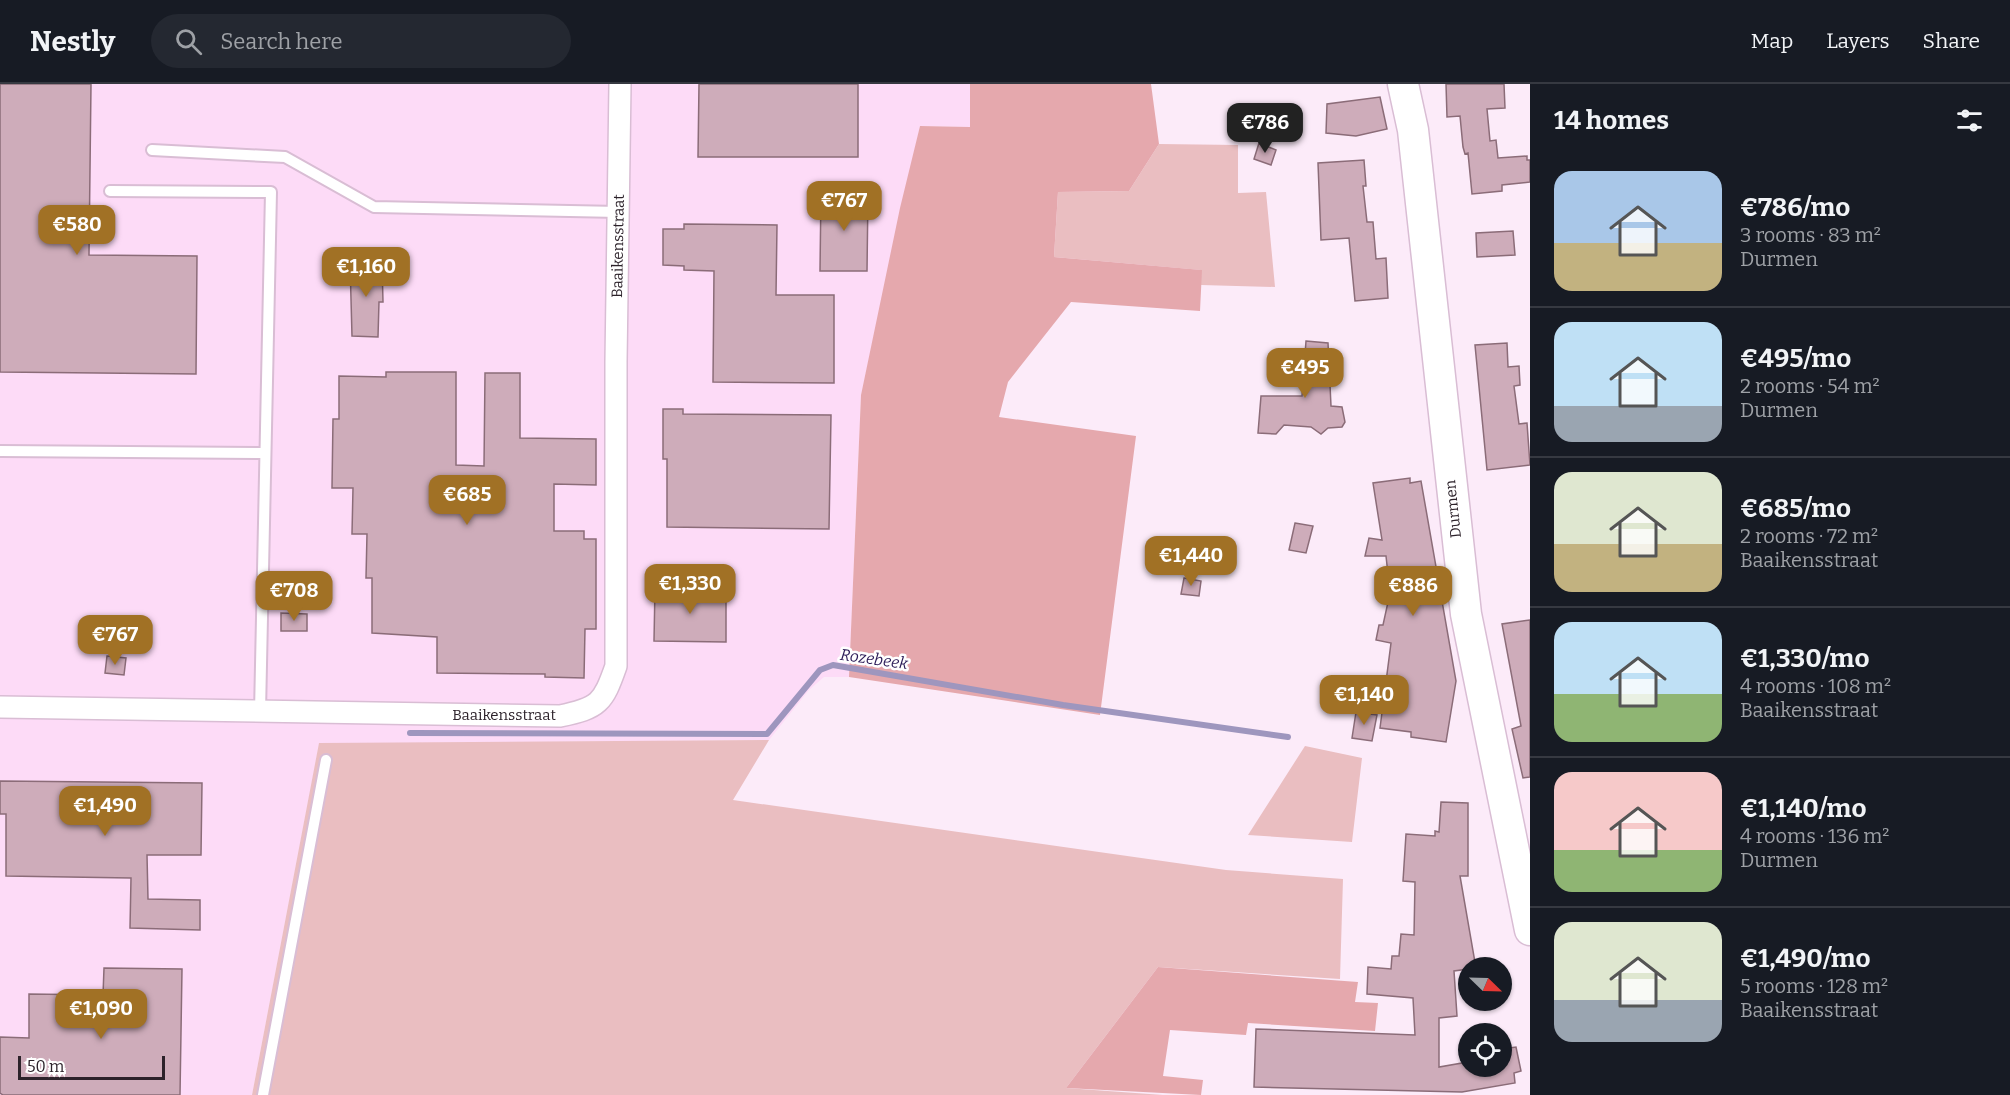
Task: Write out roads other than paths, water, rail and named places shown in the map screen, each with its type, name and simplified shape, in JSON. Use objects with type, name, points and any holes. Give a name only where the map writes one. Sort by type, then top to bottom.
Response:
[{"type":"street","name":"Baaikensstraat","points":[[0,707],[560,716],[589,710],[607,691],[616,666],[616,362],[620,84]]},
{"type":"street","name":"Durmen","points":[[1403,84],[1413,130],[1454,526],[1466,614],[1530,930]]},
{"type":"lane","points":[[152,150],[285,157],[374,207],[619,212]]},
{"type":"lane","points":[[110,191],[271,192],[260,712]]},
{"type":"lane","points":[[0,451],[265,453]]},
{"type":"lane","points":[[263,1095],[326,760]]},
{"type":"waterway","name":"Rozebeek","points":[[410,733],[767,734],[820,670],[833,665],[1063,705],[1288,737]]}]
